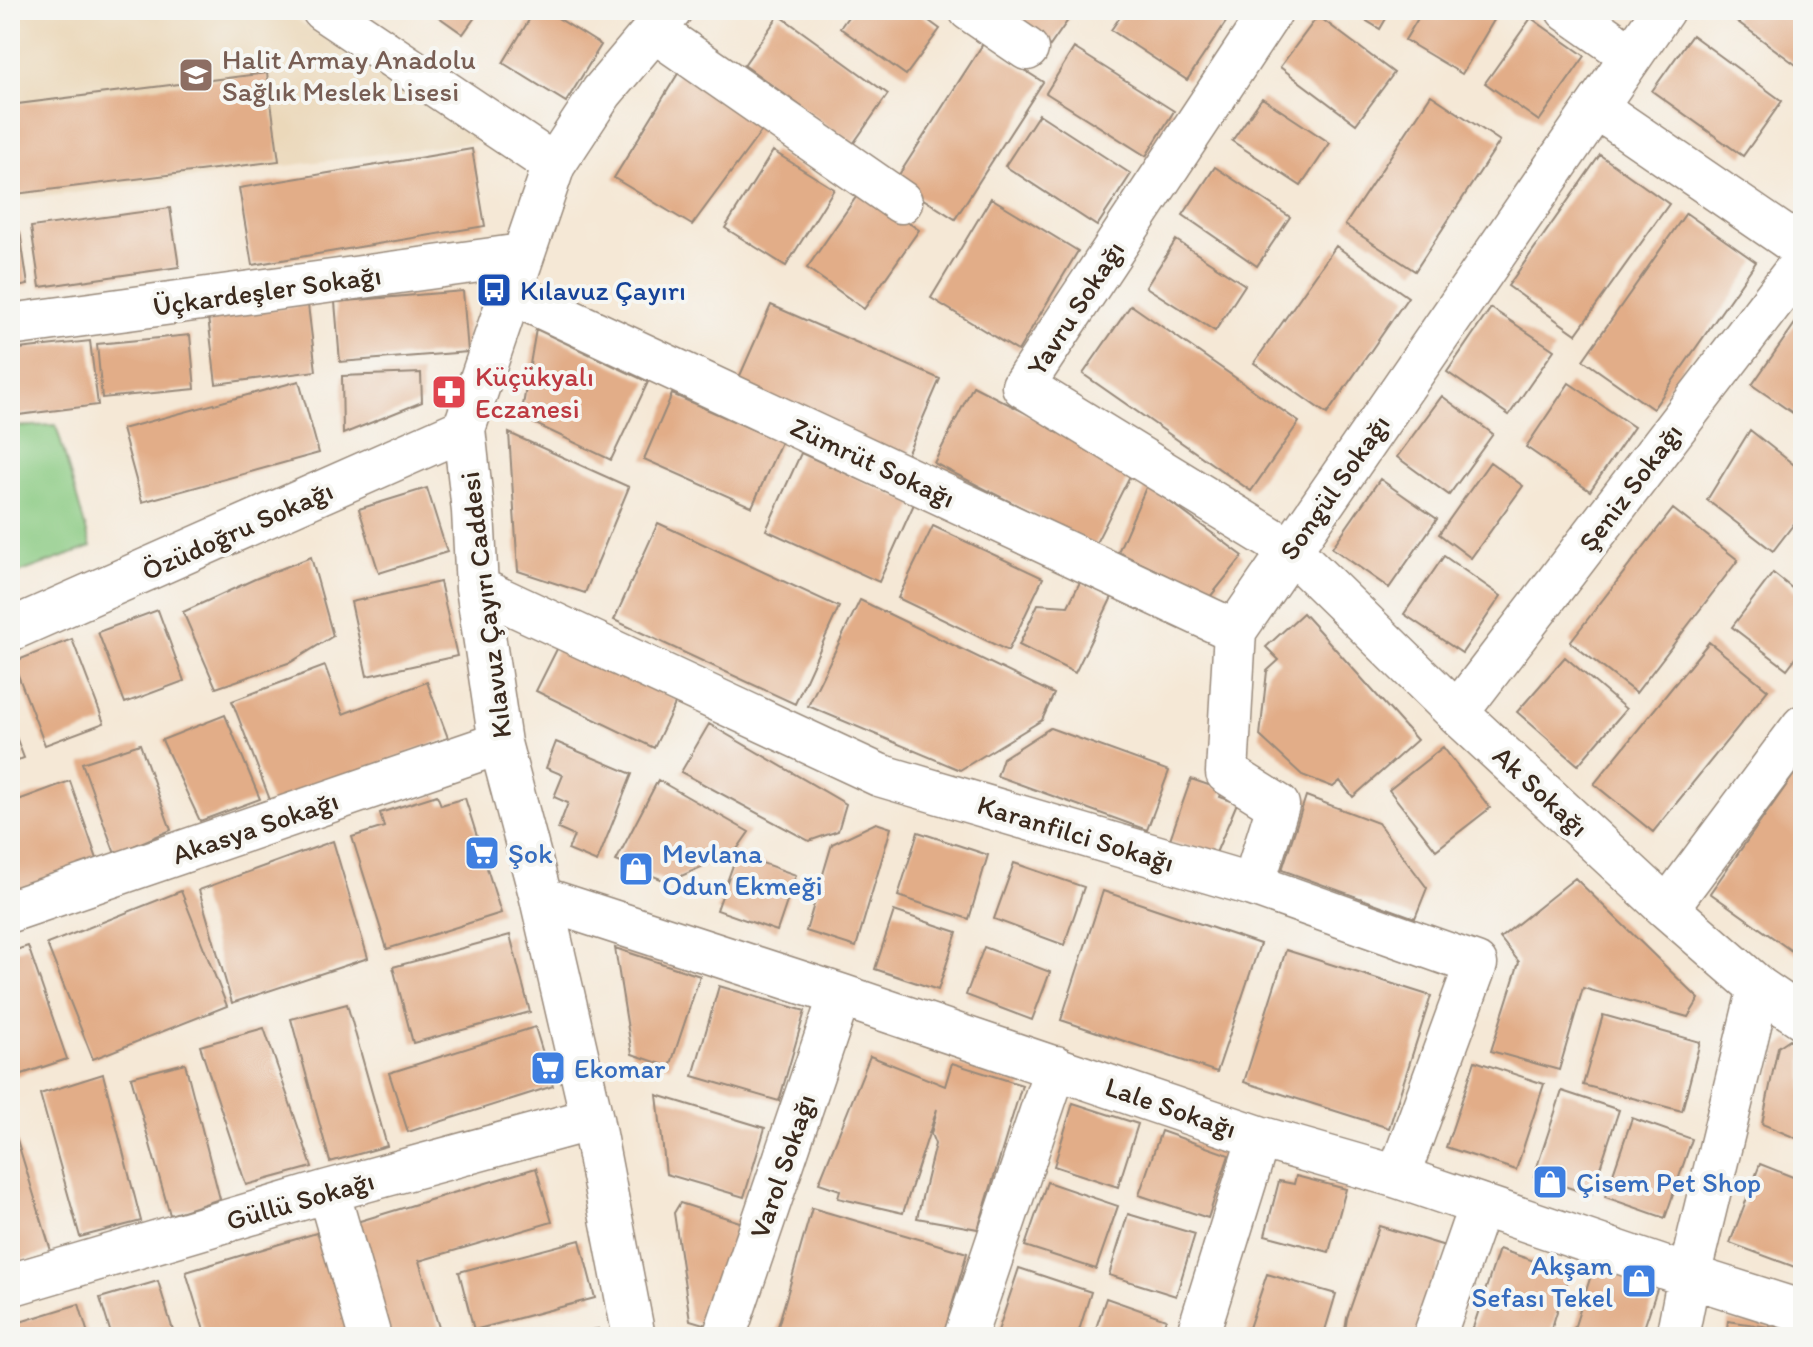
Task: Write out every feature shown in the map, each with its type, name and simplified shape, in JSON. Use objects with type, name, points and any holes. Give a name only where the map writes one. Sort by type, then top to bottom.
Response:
[{"type":"street","points":[[323,10],[554,165]]},
{"type":"street","points":[[970,10],[1027,49]]},
{"type":"street","name":"Yavru Sokağı","points":[[1272,10],[1023,386],[1290,550]]},
{"type":"street","points":[[1567,10],[1631,55]]},
{"type":"street","name":"Songül Sokağı","points":[[1235,631],[1663,10]]},
{"type":"street","points":[[662,20],[901,202]]},
{"type":"street","name":"Kılavuz Çayırı Caddesi","points":[[634,1337],[592,1119],[541,898],[500,743],[477,588],[464,429],[554,165],[602,92],[662,20]]},
{"type":"street","points":[[1597,108],[1803,249]]},
{"type":"street","name":"Şeniz Sokağı","points":[[1457,713],[1803,261]]},
{"type":"street","name":"Üçkardeşler Sokağı","points":[[10,325],[517,274]]},
{"type":"street","name":"Zümrüt Sokağı","points":[[517,274],[1235,631]]},
{"type":"street","name":"Özüdoğru Sokağı","points":[[10,630],[464,429]]},
{"type":"street","name":"Ak Sokağı","points":[[1290,550],[1457,713],[1667,908],[1759,988],[1803,1018]]},
{"type":"street","name":"Karanfilci Sokağı","points":[[477,588],[879,775],[1253,885],[1476,964],[1398,1177]]},
{"type":"street","points":[[1235,631],[1227,773],[1278,805],[1253,885]]},
{"type":"street","points":[[1667,908],[1803,726]]},
{"type":"street","name":"Akasya Sokağı","points":[[10,911],[500,743]]},
{"type":"street","name":"Lale Sokağı","points":[[541,898],[1259,1137],[1398,1177],[1803,1312]]},
{"type":"street","points":[[1677,1337],[1759,988]]},
{"type":"street","name":"Varol Sokağı","points":[[724,1337],[840,995]]},
{"type":"street","points":[[965,1337],[1056,1067]]},
{"type":"street","name":"Güllü Sokağı","points":[[10,1285],[328,1191],[592,1119]]},
{"type":"street","points":[[1197,1337],[1259,1137]]},
{"type":"street","points":[[328,1191],[370,1337]]},
{"type":"street","points":[[1434,1337],[1480,1205]]},
{"type":"shaded area","name":"Halit Armay Anadolu Sağlık Meslek Lisesi","points":[[10,10],[282,10],[481,141],[10,201]]},
{"type":"green space","points":[[56,425],[91,547],[10,576],[10,427]]},
{"type":"building","points":[[429,10],[480,10],[463,34]]},
{"type":"building","points":[[535,10],[545,10],[601,45],[566,102],[503,63]]},
{"type":"building","points":[[853,10],[914,10],[940,29],[906,75],[840,28]]},
{"type":"building","points":[[999,10],[1075,10],[1050,46]]},
{"type":"building","points":[[1125,10],[1234,10],[1187,80],[1111,30]]},
{"type":"building","points":[[1349,10],[1391,10],[1380,29]]},
{"type":"building","points":[[1423,10],[1500,10],[1462,74],[1405,40]]},
{"type":"building","points":[[1741,10],[1803,10],[1803,70],[1734,19]]},
{"type":"building","points":[[779,15],[888,94],[853,144],[744,65]]},
{"type":"building","points":[[1318,16],[1394,73],[1356,124],[1280,67]]},
{"type":"building","points":[[1531,18],[1585,56],[1539,121],[1485,83]]},
{"type":"building","points":[[1692,35],[1782,101],[1743,156],[1652,91]]},
{"type":"building","points":[[983,44],[1043,82],[955,219],[895,181]]},
{"type":"building","points":[[1074,48],[1174,111],[1146,156],[1046,93]]},
{"type":"building","points":[[682,67],[763,129],[692,225],[614,178]]},
{"type":"building","points":[[267,73],[279,161],[16,194],[10,152],[10,105]]},
{"type":"building","points":[[1431,95],[1500,141],[1415,271],[1345,225]]},
{"type":"building","points":[[1262,98],[1330,143],[1301,186],[1232,141]]},
{"type":"building","points":[[1039,114],[1131,174],[1097,226],[1005,166]]},
{"type":"building","points":[[472,149],[485,226],[252,265],[239,188]]},
{"type":"building","points":[[773,151],[834,189],[786,266],[725,228]]},
{"type":"building","points":[[1600,155],[1669,204],[1576,334],[1508,286]]},
{"type":"building","points":[[1215,167],[1290,217],[1257,266],[1183,215]]},
{"type":"building","points":[[861,190],[919,230],[864,309],[807,268]]},
{"type":"building","points":[[991,198],[1078,251],[1018,351],[931,298]]},
{"type":"building","points":[[170,208],[179,267],[40,287],[31,227]]},
{"type":"building","points":[[1686,213],[1756,262],[1653,409],[1583,360]]},
{"type":"building","points":[[20,232],[28,285],[10,288],[10,234]]},
{"type":"building","points":[[1176,240],[1245,285],[1215,331],[1146,287]]},
{"type":"building","points":[[1336,246],[1408,297],[1327,414],[1254,363]]},
{"type":"building","points":[[463,291],[468,352],[340,362],[335,302]]},
{"type":"building","points":[[308,305],[316,371],[216,384],[208,317]]},
{"type":"building","points":[[771,305],[940,379],[904,462],[735,387]]},
{"type":"building","points":[[1131,305],[1299,422],[1251,491],[1083,374]]},
{"type":"building","points":[[1491,308],[1554,350],[1509,415],[1447,372]]},
{"type":"building","points":[[1803,312],[1803,420],[1752,385]]},
{"type":"building","points":[[536,329],[648,382],[611,460],[521,417]]},
{"type":"building","points":[[190,335],[195,389],[102,398],[97,344]]},
{"type":"building","points":[[90,341],[98,405],[10,416],[10,350]]},
{"type":"building","points":[[421,373],[422,402],[343,434],[342,376]]},
{"type":"building","points":[[299,381],[319,453],[142,502],[122,429]]},
{"type":"building","points":[[1569,383],[1634,427],[1590,491],[1526,447]]},
{"type":"building","points":[[973,386],[1134,468],[1095,545],[934,463]]},
{"type":"building","points":[[672,394],[781,442],[752,507],[644,459]]},
{"type":"building","points":[[1442,396],[1493,434],[1449,495],[1397,457]]},
{"type":"building","points":[[1750,430],[1803,472],[1803,512],[1773,551],[1707,500]]},
{"type":"building","points":[[509,433],[629,487],[585,593],[518,571]]},
{"type":"building","points":[[801,453],[914,504],[879,582],[766,530]]},
{"type":"building","points":[[1490,462],[1523,486],[1471,558],[1439,534]]},
{"type":"building","points":[[1380,479],[1437,519],[1389,588],[1332,548]]},
{"type":"building","points":[[1147,485],[1243,556],[1210,597],[1118,552]]},
{"type":"building","points":[[427,488],[447,552],[379,573],[359,509]]},
{"type":"building","points":[[1673,509],[1738,560],[1636,693],[1570,642]]},
{"type":"building","points":[[658,523],[839,607],[795,704],[614,620]]},
{"type":"building","points":[[933,526],[1043,578],[1008,651],[898,598]]},
{"type":"building","points":[[1444,556],[1501,596],[1462,653],[1404,614]]},
{"type":"building","points":[[311,557],[333,636],[291,662],[216,688],[183,612]]},
{"type":"building","points":[[1773,573],[1803,597],[1803,648],[1787,669],[1732,627]]},
{"type":"building","points":[[440,582],[457,656],[367,676],[351,602]]},
{"type":"building","points":[[1080,582],[1112,597],[1075,673],[1019,645],[1038,604],[1068,606]]},
{"type":"building","points":[[860,600],[1054,694],[1042,720],[960,770],[808,706]]},
{"type":"building","points":[[158,610],[184,681],[125,703],[98,632]]},
{"type":"building","points":[[1303,613],[1417,740],[1353,797],[1340,781],[1333,787],[1302,775],[1260,736],[1267,671],[1279,660],[1266,647]]},
{"type":"building","points":[[72,639],[104,723],[45,745],[13,662]]},
{"type":"building","points":[[1709,642],[1768,690],[1653,832],[1594,784]]},
{"type":"building","points":[[560,643],[677,700],[654,748],[536,691]]},
{"type":"building","points":[[1565,657],[1626,709],[1578,765],[1517,712]]},
{"type":"building","points":[[325,666],[343,714],[427,682],[448,738],[272,805],[232,701]]},
{"type":"building","points":[[225,715],[260,799],[200,821],[162,740]]},
{"type":"building","points":[[10,721],[24,758],[10,763]]},
{"type":"building","points":[[709,724],[846,804],[838,831],[809,841],[681,772]]},
{"type":"building","points":[[1050,728],[1169,771],[1147,830],[997,776],[1003,758]]},
{"type":"building","points":[[556,742],[632,774],[597,862],[568,850],[574,836],[558,829],[568,803],[554,797],[563,775],[546,768]]},
{"type":"building","points":[[140,744],[171,830],[115,854],[82,763]]},
{"type":"building","points":[[1443,747],[1490,808],[1436,850],[1389,790]]},
{"type":"building","points":[[1795,773],[1803,779],[1803,959],[1710,893]]},
{"type":"building","points":[[1191,779],[1223,790],[1220,797],[1237,803],[1216,853],[1169,842]]},
{"type":"building","points":[[658,780],[749,832],[735,852],[668,882],[616,861]]},
{"type":"building","points":[[70,781],[98,862],[10,893],[10,803]]},
{"type":"building","points":[[437,795],[441,805],[465,798],[501,913],[387,949],[352,837],[384,827],[380,813]]},
{"type":"building","points":[[1306,796],[1378,823],[1427,888],[1415,918],[1282,870]]},
{"type":"building","points":[[876,823],[891,828],[856,947],[806,931],[832,844]]},
{"type":"building","points":[[918,832],[988,855],[969,919],[898,896]]},
{"type":"building","points":[[333,841],[368,958],[232,1003],[199,890]]},
{"type":"building","points":[[737,854],[796,875],[777,931],[717,910]]},
{"type":"building","points":[[1014,863],[1084,887],[1064,945],[994,919]]},
{"type":"building","points":[[1575,878],[1699,999],[1688,1017],[1583,988],[1559,1070],[1491,1051],[1519,962],[1500,938]]},
{"type":"building","points":[[181,891],[227,1006],[93,1059],[47,944]]},
{"type":"building","points":[[1103,891],[1260,944],[1217,1072],[1061,1020]]},
{"type":"building","points":[[894,911],[957,932],[938,990],[875,969]]},
{"type":"building","points":[[510,935],[530,1012],[413,1043],[393,967]]},
{"type":"building","points":[[28,946],[67,1059],[10,1078],[10,952]]},
{"type":"building","points":[[984,947],[1050,972],[1032,1020],[966,995]]},
{"type":"building","points":[[615,948],[700,976],[670,1067],[632,1054]]},
{"type":"building","points":[[1286,950],[1431,996],[1389,1128],[1244,1082]]},
{"type":"building","points":[[719,986],[805,1011],[779,1101],[693,1076]]},
{"type":"building","points":[[347,1004],[387,1146],[330,1162],[291,1019]]},
{"type":"building","points":[[1603,1015],[1700,1042],[1682,1111],[1583,1085]]},
{"type":"building","points":[[535,1027],[553,1086],[408,1132],[389,1073]]},
{"type":"building","points":[[264,1028],[312,1167],[246,1185],[200,1046]]},
{"type":"building","points":[[1790,1039],[1803,1049],[1803,1141],[1762,1124],[1778,1047]]},
{"type":"building","points":[[870,1056],[945,1086],[952,1063],[1022,1085],[978,1229],[917,1218],[935,1144],[931,1134],[937,1109],[903,1213],[838,1198],[840,1190],[819,1183]]},
{"type":"building","points":[[1475,1061],[1544,1084],[1516,1170],[1446,1147]]},
{"type":"building","points":[[185,1063],[220,1199],[170,1215],[131,1077]]},
{"type":"building","points":[[103,1074],[141,1221],[80,1237],[40,1094]]},
{"type":"building","points":[[1562,1091],[1619,1110],[1591,1195],[1534,1176]]},
{"type":"building","points":[[657,1095],[765,1128],[744,1197],[666,1174]]},
{"type":"building","points":[[1073,1103],[1138,1124],[1118,1187],[1054,1166]]},
{"type":"building","points":[[10,1117],[51,1251],[10,1263]]},
{"type":"building","points":[[1632,1118],[1692,1139],[1665,1218],[1605,1197]]},
{"type":"building","points":[[1161,1131],[1229,1155],[1208,1218],[1139,1195]]},
{"type":"building","points":[[1760,1164],[1803,1181],[1803,1270],[1730,1243]]},
{"type":"building","points":[[536,1168],[552,1222],[419,1261],[440,1331],[418,1337],[383,1337],[350,1224]]},
{"type":"building","points":[[1296,1176],[1346,1189],[1329,1252],[1265,1235],[1279,1181],[1294,1184]]},
{"type":"building","points":[[1047,1182],[1118,1206],[1096,1269],[1025,1246]]},
{"type":"building","points":[[680,1203],[749,1225],[717,1328],[690,1320],[674,1213]]},
{"type":"building","points":[[812,1208],[967,1253],[943,1337],[775,1337]]},
{"type":"building","points":[[1128,1214],[1195,1234],[1176,1296],[1109,1275]]},
{"type":"building","points":[[1379,1226],[1445,1246],[1418,1337],[1344,1337],[1347,1318]]},
{"type":"building","points":[[323,1231],[355,1337],[206,1337],[186,1272]]},
{"type":"building","points":[[580,1240],[595,1298],[474,1330],[459,1272]]},
{"type":"building","points":[[1499,1249],[1569,1273],[1549,1337],[1470,1337]]},
{"type":"building","points":[[1594,1266],[1658,1286],[1641,1337],[1587,1337],[1573,1332]]},
{"type":"building","points":[[1019,1268],[1091,1292],[1077,1337],[996,1337]]},
{"type":"building","points":[[1267,1274],[1336,1294],[1323,1337],[1246,1337]]},
{"type":"building","points":[[158,1281],[175,1337],[112,1337],[100,1298]]},
{"type":"building","points":[[1106,1298],[1166,1319],[1159,1337],[1093,1337]]},
{"type":"building","points":[[79,1304],[89,1337],[10,1337],[10,1325]]},
{"type":"building","points":[[1728,1321],[1803,1332],[1803,1337],[1726,1337]]},
{"type":"building","points":[[598,1329],[600,1337],[561,1335]]},
{"type":"place","name":"Halit Armay Anadolu Sağlık Meslek Lisesi","points":[[196,75]]},
{"type":"place","name":"Kılavuz Çayırı","points":[[494,290]]},
{"type":"place","name":"Küçükyalı Eczanesi","points":[[449,392]]},
{"type":"place","name":"Şok","points":[[482,853]]},
{"type":"place","name":"Mevlana Odun Ekmeği","points":[[636,869]]},
{"type":"place","name":"Ekomar","points":[[548,1068]]},
{"type":"place","name":"Çisem Pet Shop","points":[[1550,1182]]},
{"type":"place","name":"Akşam Sefası Tekel","points":[[1639,1281]]}]
